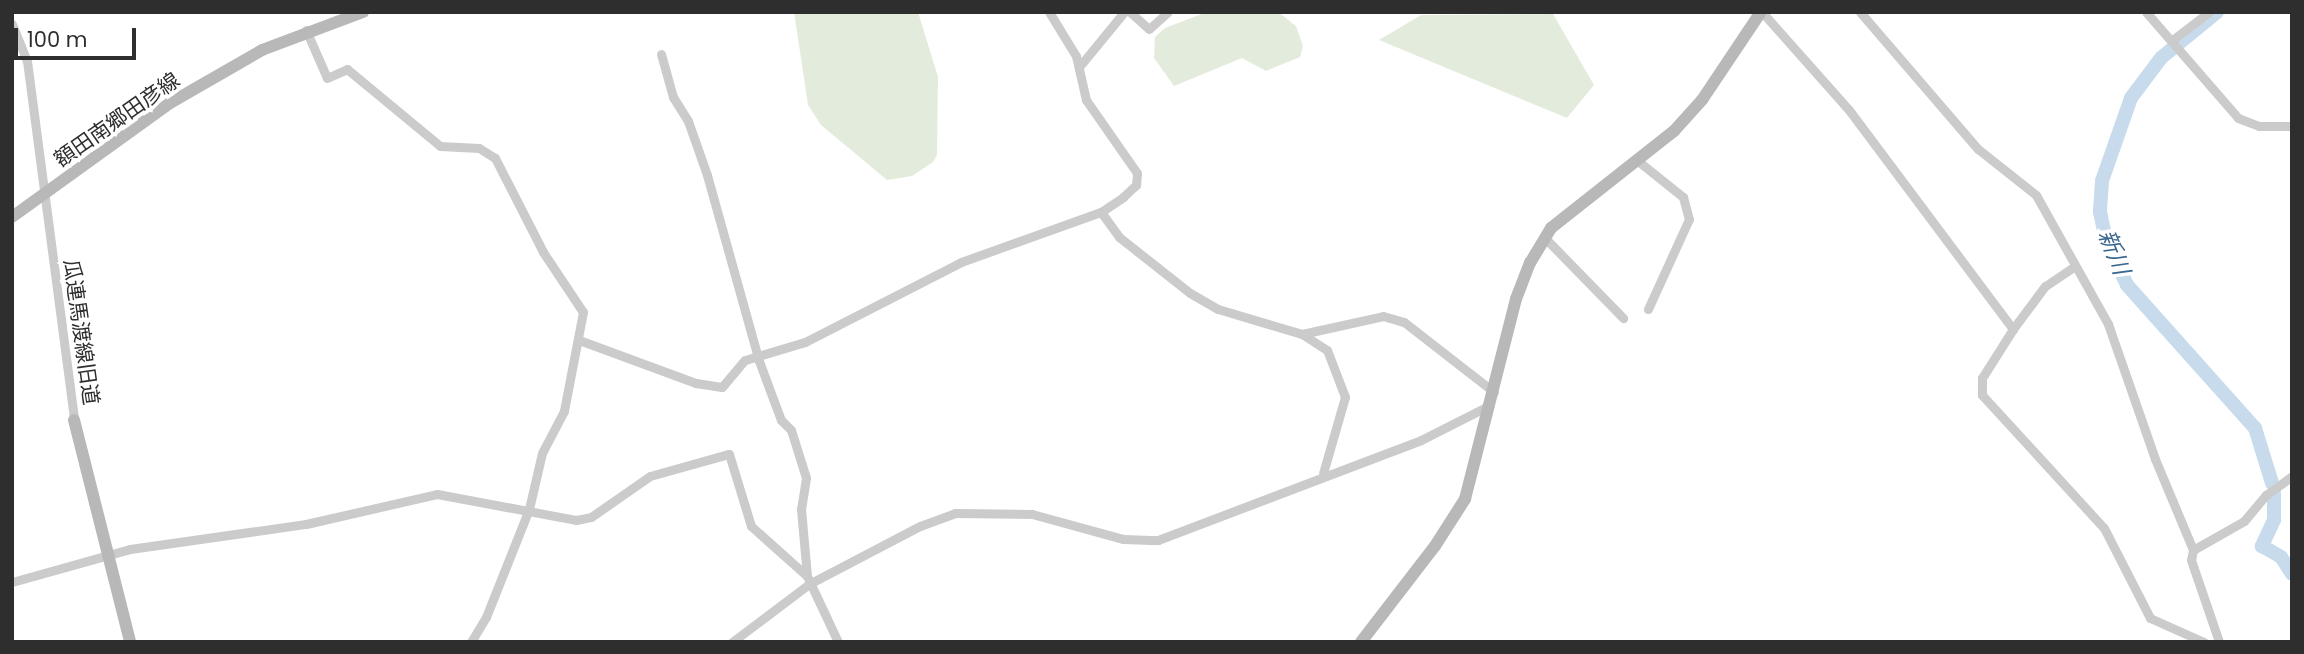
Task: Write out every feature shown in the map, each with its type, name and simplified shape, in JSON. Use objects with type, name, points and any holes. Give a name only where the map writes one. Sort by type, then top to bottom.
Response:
[{"type":"street","name":"額田南郷田彦線","points":[[12,217],[170,103],[306,30],[363,12]]},
{"type":"street","points":[[579,340],[712,387],[722,387],[745,360],[805,342],[961,262],[1101,212],[1139,179],[1086,100],[1079,67],[1049,12]]},
{"type":"street","points":[[1079,67],[1124,12]]},
{"type":"street","points":[[1130,12],[1149,29],[1168,12]]},
{"type":"street","points":[[1860,12],[1978,149],[2036,195],[2108,324],[2193,550],[2191,560],[2218,642]]},
{"type":"street","points":[[2146,12],[2238,118],[2259,126],[2292,126]]},
{"type":"street","points":[[2173,44],[2209,12]]},
{"type":"street","points":[[1361,642],[1435,546],[1465,499],[1516,299],[1545,238],[1586,197],[1638,161],[1702,100],[1761,13],[1849,110],[2013,329]]},
{"type":"street","name":"瓜連馬渡線旧道","points":[[12,24],[27,61],[74,421],[130,642]]},
{"type":"street","points":[[306,30],[327,78],[347,69],[431,141],[440,146],[479,148],[503,166],[543,251],[583,312],[564,411],[542,453],[529,509],[486,617],[471,642]]},
{"type":"street","points":[[661,54],[673,97],[688,121],[707,175],[759,355],[806,478],[801,509],[808,580],[838,642]]},
{"type":"street","points":[[1638,161],[1683,197],[1689,219],[1648,309]]},
{"type":"street","points":[[1101,212],[1119,237],[1190,293],[1218,309],[1302,334],[1327,350],[1344,386],[1323,473]]},
{"type":"street","points":[[1545,238],[1622,318]]},
{"type":"street","points":[[2075,266],[2045,286],[2013,329],[1982,378],[1984,399],[2104,528],[2150,618],[2204,642]]},
{"type":"street","points":[[1302,334],[1383,316],[1393,319],[1494,392]]},
{"type":"street","points":[[732,642],[808,580],[920,526],[955,513],[1032,514],[1123,539],[1158,540],[1323,473],[1421,440],[1490,405]]},
{"type":"street","points":[[12,582],[108,555],[306,524],[425,495],[467,496],[576,520],[591,517],[650,476],[729,454],[751,526],[808,580]]},
{"type":"street","points":[[2193,550],[2244,520],[2266,495],[2292,476]]},
{"type":"green space","points":[[794,12],[918,12],[938,77],[937,155],[933,162],[912,176],[887,180],[821,125],[808,105]]},
{"type":"green space","points":[[1207,12],[1278,12],[1296,26],[1303,46],[1300,57],[1266,71],[1242,58],[1174,86],[1154,58],[1155,37],[1165,28]]},
{"type":"green space","points":[[1553,14],[1594,85],[1567,118],[1379,40],[1421,15]]},
{"type":"waterway","name":"新川","points":[[2217,12],[2161,58],[2131,98],[2102,181],[2100,212],[2106,240],[2127,285],[2255,428],[2272,483]]},
{"type":"waterway","name":"新川","points":[[2274,493],[2274,520],[2262,546],[2281,557],[2292,574]]}]
